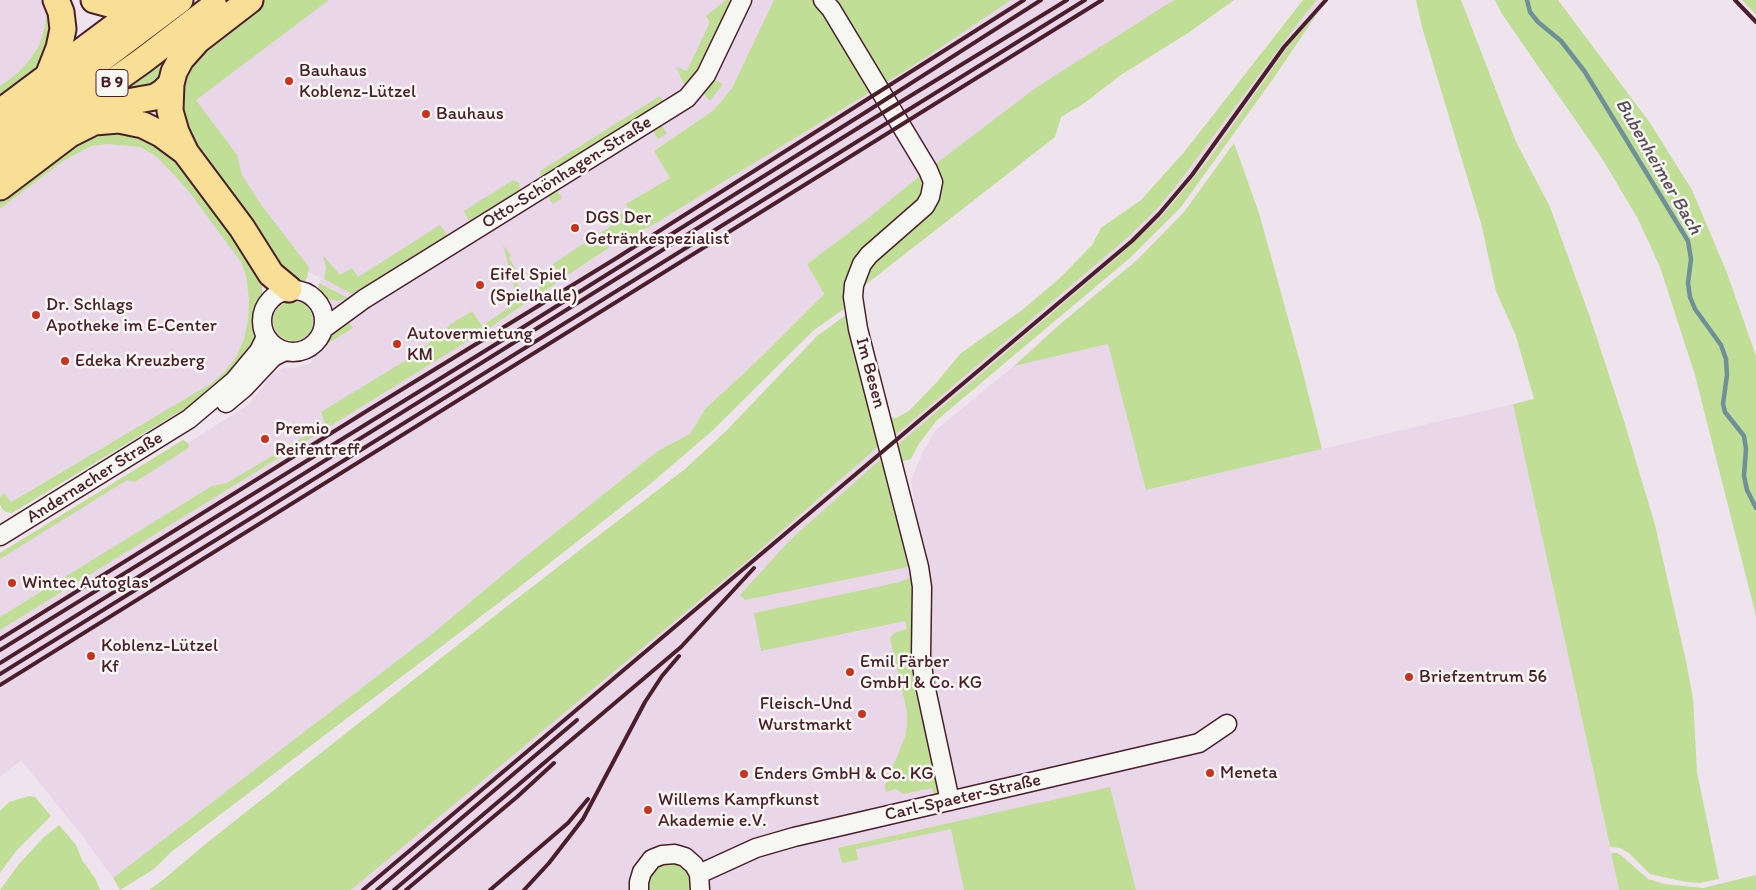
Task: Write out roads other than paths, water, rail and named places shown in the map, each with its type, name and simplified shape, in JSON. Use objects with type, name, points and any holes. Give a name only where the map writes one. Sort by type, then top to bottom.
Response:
[{"type":"highway","points":[[48,76],[59,48],[63,29],[61,12],[56,0]]},
{"type":"highway","points":[[94,0],[109,4],[132,0]]},
{"type":"highway","points":[[0,112],[150,0]]},
{"type":"highway","name":"B 9","points":[[0,135],[180,0]]},
{"type":"highway","name":"B 9","points":[[0,162],[142,61],[221,0]]},
{"type":"highway","points":[[250,0],[192,45],[177,66],[170,84],[169,103],[171,118],[186,153],[242,228],[271,274],[279,294]]},
{"type":"highway","points":[[0,187],[70,134],[94,122],[112,107],[155,97],[170,84]]},
{"type":"highway","points":[[94,122],[118,120],[143,125],[161,134],[186,153]]},
{"type":"street","name":"Otto-Schönhagen-Straße","points":[[323,329],[351,307],[687,98],[706,75],[742,0]]},
{"type":"street","name":"Im Besen","points":[[823,0],[831,9],[928,170],[933,182],[930,197],[925,206],[869,255],[862,264],[854,284],[853,297],[858,329],[919,566],[922,587],[921,656],[924,680],[950,801]]},
{"type":"street","points":[[285,351],[274,346],[266,337],[261,317],[266,304],[279,294],[302,290],[308,293],[319,304],[323,313],[323,329]]},
{"type":"street","points":[[319,304],[336,308],[351,307]]},
{"type":"street","name":"Andernacher Straße","points":[[190,419],[206,414],[233,398],[273,356],[285,351],[297,352],[309,348],[318,340],[323,329]]},
{"type":"street","name":"Andernacher Straße","points":[[0,536],[190,419],[234,381],[259,351],[266,337]]},
{"type":"street","name":"Carl-Spaeter-Straße","points":[[639,890],[642,872],[652,859],[662,855],[675,854],[685,857],[694,865],[700,882],[756,848],[794,837],[1199,743],[1227,724]]},
{"type":"waterway","name":"Bubenheimer Bach","points":[[1527,0],[1530,12],[1538,22],[1561,41],[1585,72],[1688,241],[1691,259],[1688,283],[1690,297],[1695,309],[1721,345],[1726,359],[1727,375],[1723,404],[1725,412],[1744,436],[1746,449],[1744,476],[1747,490],[1756,508]]},
{"type":"railway","points":[[0,639],[615,259],[1024,0]]},
{"type":"railway","points":[[0,650],[501,341],[1041,0]]},
{"type":"railway","points":[[0,663],[871,120],[1067,0]]},
{"type":"railway","points":[[0,674],[1085,0]]},
{"type":"railway","points":[[0,685],[1102,0]]},
{"type":"railway","points":[[363,890],[1132,241],[1159,214],[1192,175],[1284,47],[1326,0]]},
{"type":"railway","points":[[1735,0],[1756,22]]},
{"type":"railway","points":[[394,890],[681,647],[754,568]]},
{"type":"railway","points":[[524,890],[549,863],[583,819],[645,702],[662,676],[679,656]]},
{"type":"railway","points":[[377,890],[577,720]]},
{"type":"railway","points":[[406,890],[517,797],[554,763]]},
{"type":"railway","points":[[490,890],[568,823],[588,799]]},
{"type":"place","name":"Bauhaus Koblenz-Lützel","points":[[289,81]]},
{"type":"place","name":"Bauhaus","points":[[426,114]]},
{"type":"place","name":"DGS Der Getränkespezialist","points":[[575,228]]},
{"type":"place","name":"Eifel Spiel (Spielhalle)","points":[[480,285]]},
{"type":"place","name":"Dr. Schlags Apotheke im E-Center","points":[[36,315]]},
{"type":"place","name":"Autovermietung KM","points":[[397,344]]},
{"type":"place","name":"Edeka Kreuzberg","points":[[65,361]]},
{"type":"place","name":"Premio Reifentreff","points":[[265,439]]},
{"type":"place","name":"Wintec Autoglas","points":[[12,583]]},
{"type":"place","name":"Koblenz-Lützel Kf","points":[[91,656]]},
{"type":"place","name":"Emil Färber GmbH & Co. KG","points":[[850,672]]},
{"type":"place","name":"Briefzentrum 56","points":[[1409,677]]},
{"type":"place","name":"Fleisch-Und Wurstmarkt","points":[[862,714]]},
{"type":"place","name":"Meneta","points":[[1210,773]]},
{"type":"place","name":"Enders GmbH & Co. KG","points":[[744,774]]},
{"type":"place","name":"Willems Kampfkunst Akademie e.V.","points":[[648,810]]}]
